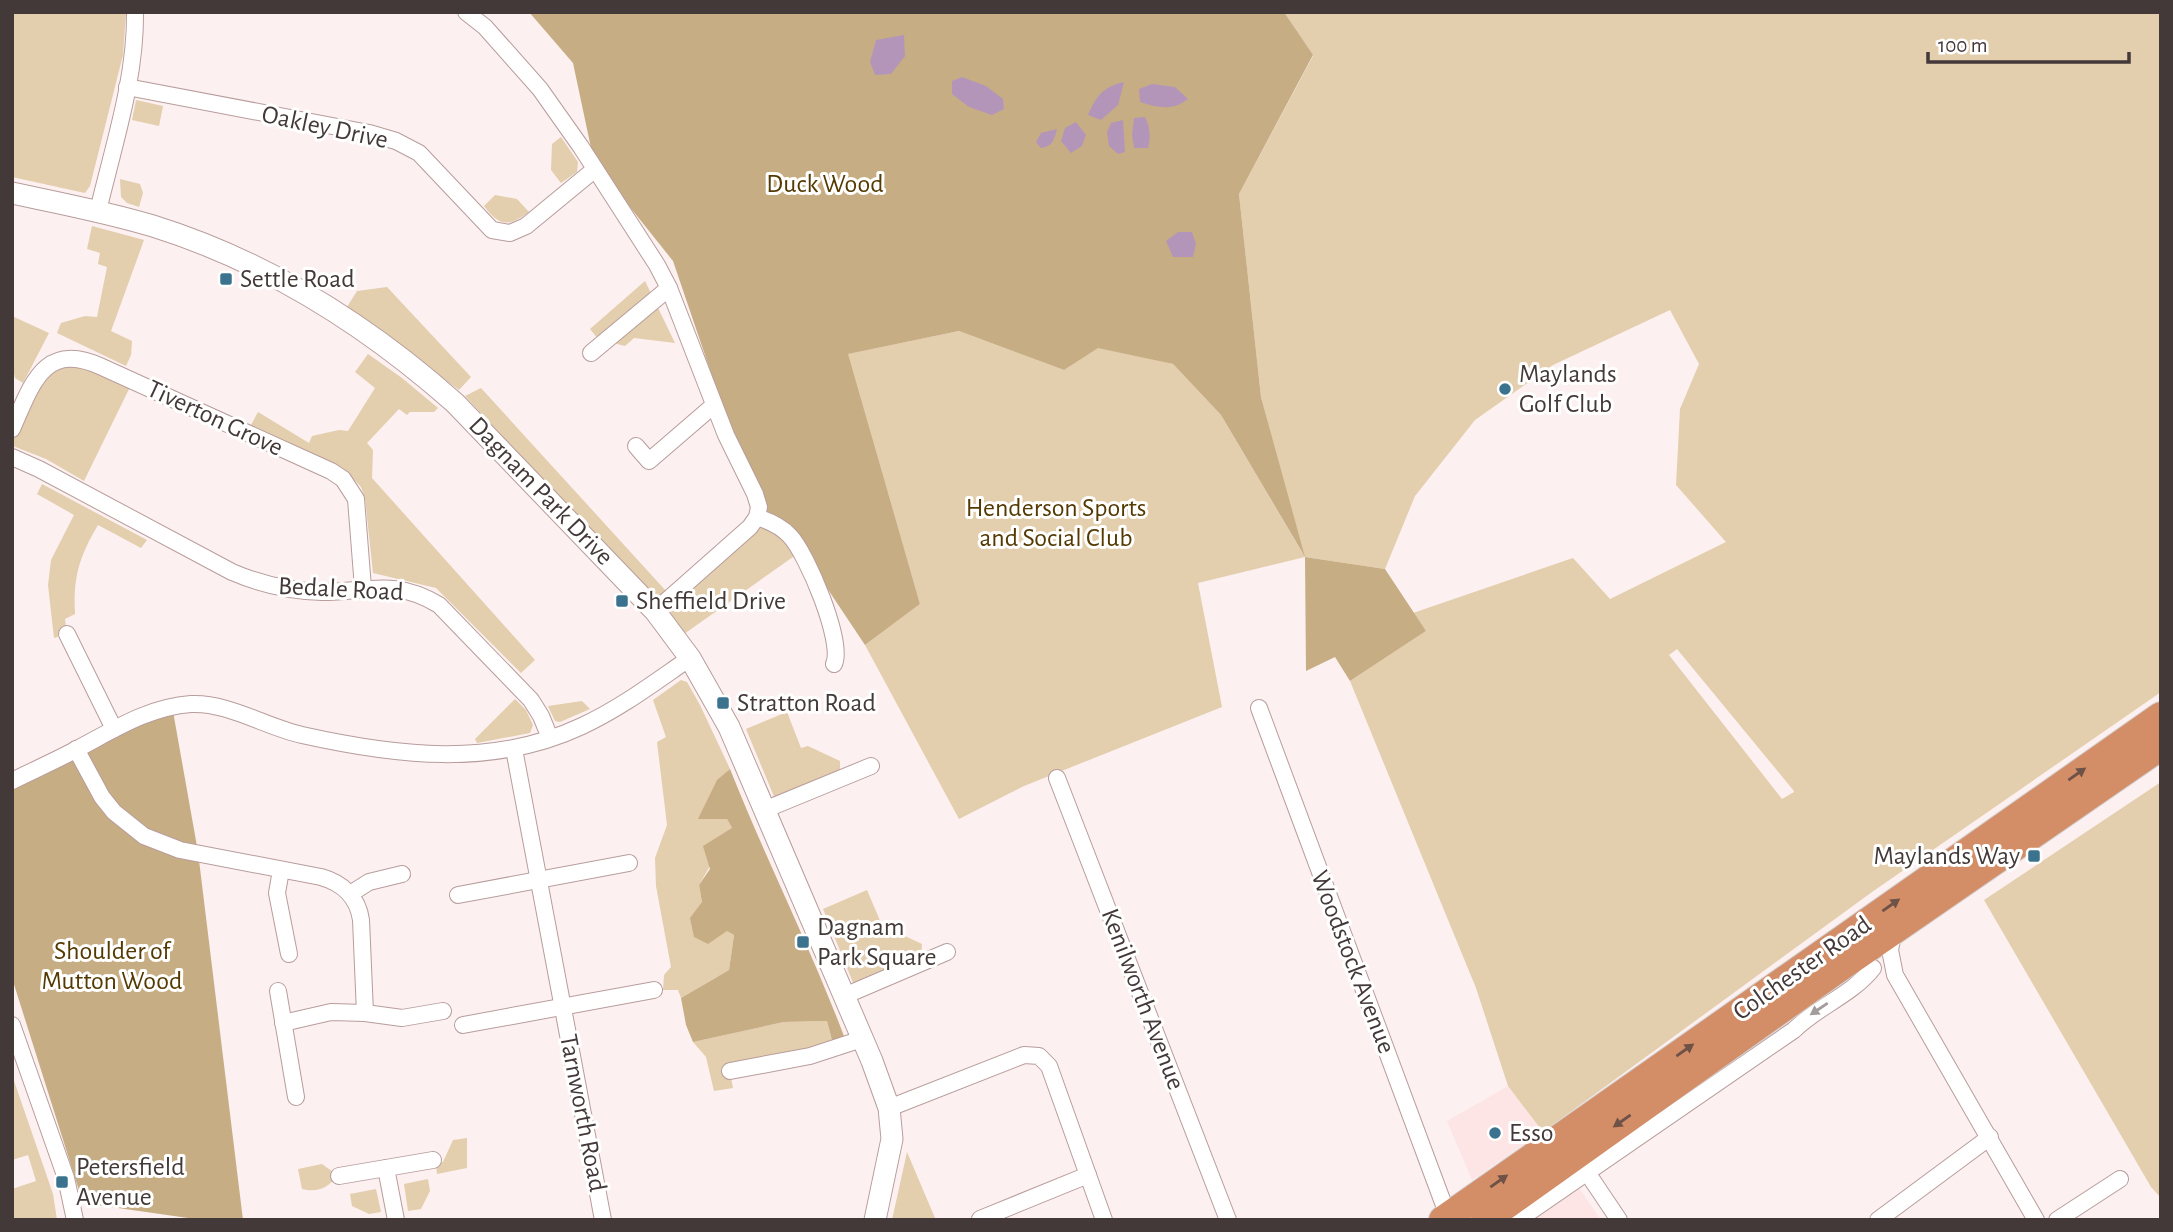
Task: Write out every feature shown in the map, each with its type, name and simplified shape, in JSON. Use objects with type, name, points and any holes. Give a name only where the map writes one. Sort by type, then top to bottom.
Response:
[{"type":"highway","name":"Colchester Road","points":[[1445,1218],[2161,716]]},
{"type":"highway","name":"Colchester Road","points":[[1485,1220],[1580,1163],[1836,970],[1892,937],[2161,746]]},
{"type":"street","points":[[98,211],[127,87],[136,28],[135,12]]},
{"type":"street","points":[[466,12],[485,27],[540,89],[657,265],[669,288],[737,459],[755,494],[759,507],[757,517],[750,527],[654,611]]},
{"type":"street","name":"Oakley Drive","points":[[127,87],[369,133],[396,141],[419,153],[492,230],[510,233],[526,226],[594,170]]},
{"type":"street","name":"Dagnam Park Drive","points":[[12,192],[156,227],[240,261],[342,314],[424,375],[455,403],[654,611],[690,658],[729,727],[889,1108],[892,1139],[875,1220]]},
{"type":"street","points":[[591,353],[669,288]]},
{"type":"street","name":"Tiverton Grove","points":[[12,429],[32,383],[48,364],[56,360],[78,358],[102,366],[331,471],[343,479],[355,499],[363,588]]},
{"type":"street","points":[[636,446],[649,461],[714,405]]},
{"type":"street","name":"Bedale Road","points":[[12,457],[250,580],[323,592],[387,587],[411,591],[439,605],[531,700],[550,738]]},
{"type":"street","points":[[757,517],[770,521],[789,535],[814,578],[828,614],[837,656],[834,664]]},
{"type":"street","points":[[67,634],[114,729]]},
{"type":"street","points":[[12,781],[155,710],[184,705],[212,704],[277,729],[387,750],[435,755],[514,750],[582,726],[609,712],[690,658]]},
{"type":"street","name":"Woodstock Avenue","points":[[1259,708],[1445,1218]]},
{"type":"street","points":[[76,749],[102,797],[114,812],[144,836],[180,850],[332,880],[350,894],[360,912],[365,1013]]},
{"type":"street","name":"Tarnworth Road","points":[[514,750],[603,1220]]},
{"type":"street","points":[[764,810],[871,766]]},
{"type":"street","name":"Kenilworth Avenue","points":[[1057,778],[1228,1220]]},
{"type":"street","points":[[458,895],[629,863]]},
{"type":"street","points":[[281,870],[276,893],[289,954]]},
{"type":"street","points":[[350,894],[369,882],[402,874]]},
{"type":"street","points":[[1892,937],[1890,955],[1895,975],[2036,1220]]},
{"type":"street","name":"Colchester Road","points":[[1518,1220],[1580,1163],[1646,1133],[1864,978],[1874,968],[1892,937]]},
{"type":"street","points":[[844,996],[947,952]]},
{"type":"street","points":[[1836,970],[1874,968],[1887,970],[1895,975]]},
{"type":"street","name":"Tarnworth Road","points":[[463,1025],[654,989]]},
{"type":"street","points":[[278,991],[296,1097]]},
{"type":"street","points":[[283,1023],[331,1012],[402,1018],[443,1011]]},
{"type":"street","points":[[12,1025],[18,1058],[66,1178],[75,1220]]},
{"type":"street","points":[[730,1071],[810,1056],[862,1039]]},
{"type":"street","points":[[889,1108],[1024,1055],[1039,1056],[1049,1066],[1104,1220]]},
{"type":"street","points":[[1878,1220],[1990,1137]]},
{"type":"street","points":[[339,1176],[433,1160]]},
{"type":"street","points":[[1580,1163],[1619,1220]]},
{"type":"street","points":[[386,1168],[396,1220]]},
{"type":"street","points":[[980,1219],[1088,1175]]},
{"type":"street","points":[[2057,1220],[2120,1180]]},
{"type":"shaded area","points":[[904,35],[905,56],[891,74],[875,75],[870,62],[876,40]]},
{"type":"shaded area","points":[[962,77],[986,86],[1003,99],[1004,109],[992,115],[969,107],[952,94],[952,81]]},
{"type":"shaded area","points":[[1124,82],[1118,105],[1101,120],[1088,115],[1101,93]]},
{"type":"shaded area","points":[[1152,84],[1175,87],[1188,99],[1165,107],[1140,102],[1139,89]]},
{"type":"shaded area","points":[[1145,117],[1150,132],[1148,148],[1134,148],[1134,118]]},
{"type":"shaded area","points":[[1123,120],[1125,152],[1118,154],[1109,146],[1107,132],[1111,123]]},
{"type":"shaded area","points":[[1076,122],[1086,135],[1082,146],[1071,153],[1061,141],[1065,128]]},
{"type":"shaded area","points":[[1057,129],[1052,142],[1041,148],[1036,142],[1041,133]]},
{"type":"shaded area","points":[[1178,232],[1192,232],[1196,244],[1193,257],[1173,257],[1166,241]]},
{"type":"shaded area","points":[[1508,1086],[1543,1132],[1472,1180],[1447,1121]]},
{"type":"shaded area","points":[[1577,1185],[1601,1220],[1526,1220]]},
{"type":"green space","points":[[12,12],[126,12],[123,55],[90,186],[85,193],[12,177]]},
{"type":"green space","name":"Duck Wood","points":[[529,12],[1284,12],[1313,55],[1239,194],[1261,397],[1305,557],[1221,415],[1173,364],[1098,348],[1064,370],[959,331],[848,354],[920,604],[865,645],[811,564],[770,521],[739,455],[673,261],[594,162],[573,63]]},
{"type":"green space","name":"Henderson Sports and Social Club","points":[[1284,12],[2161,12],[2161,692],[1872,892],[1543,1132],[1508,1086],[1476,988],[1350,681],[1426,631],[1413,613],[1573,558],[1610,599],[1726,542],[1676,485],[1680,409],[1699,364],[1670,310],[1553,365],[1475,420],[1415,496],[1385,569],[1305,557],[1198,583],[1222,707],[1024,786],[959,819],[865,645],[920,604],[847,354],[959,331],[1064,370],[1098,347],[1173,364],[1221,415],[1303,554],[1261,397],[1239,194],[1313,56]],"holes":[[[1677,649],[1794,791],[1782,799],[1669,655]]]},
{"type":"green space","points":[[136,100],[163,106],[159,126],[132,120]]},
{"type":"green space","points":[[561,137],[578,162],[577,172],[561,183],[551,170],[552,144]]},
{"type":"green space","points":[[120,179],[140,184],[143,193],[139,207],[127,203],[121,197]]},
{"type":"green space","points":[[495,195],[517,199],[529,212],[510,222],[500,221],[484,206]]},
{"type":"green space","points":[[92,226],[144,240],[111,331],[132,341],[131,355],[126,366],[57,333],[61,323],[85,316],[97,317],[107,267],[98,264],[100,253],[87,249]]},
{"type":"green space","points":[[645,281],[675,343],[634,338],[625,346],[598,339],[590,329]]},
{"type":"green space","points":[[387,287],[471,377],[459,390],[347,307],[357,291]]},
{"type":"green space","points":[[12,316],[49,333],[23,383],[15,378],[12,365]]},
{"type":"green space","points":[[368,354],[438,408],[434,412],[410,412],[407,415],[399,409],[367,443],[373,450],[372,478],[535,660],[521,673],[436,588],[373,573],[365,498],[361,487],[343,468],[251,425],[258,412],[309,443],[312,436],[339,430],[348,431],[375,388],[355,372]]},
{"type":"green space","points":[[77,363],[131,385],[84,481],[46,459],[13,446],[14,436],[49,372]]},
{"type":"green space","points":[[481,388],[666,591],[659,596],[650,594],[465,396]]},
{"type":"green space","points":[[42,484],[147,540],[141,548],[98,525],[79,568],[75,589],[75,614],[65,619],[67,634],[54,638],[48,585],[51,560],[74,515],[37,494]]},
{"type":"green space","points":[[765,519],[800,552],[684,634],[671,617],[669,605]]},
{"type":"green space","points":[[1305,557],[1385,569],[1426,631],[1350,681],[1335,657],[1306,671]]},
{"type":"green space","points":[[681,680],[687,682],[700,705],[730,769],[717,781],[699,819],[727,819],[732,828],[699,885],[702,902],[734,935],[729,970],[681,998],[678,990],[663,990],[664,975],[671,967],[656,886],[655,858],[667,825],[657,742],[666,737],[653,700]]},
{"type":"green space","points":[[515,699],[526,710],[533,725],[530,733],[477,743],[475,739]]},
{"type":"green space","points":[[582,701],[590,709],[560,722],[555,721],[548,706]]},
{"type":"green space","name":"Shoulder of Mutton Wood","points":[[174,706],[198,852],[243,1220],[202,1220],[83,1203],[12,978],[12,781]]},
{"type":"green space","points":[[787,712],[801,748],[808,746],[840,761],[840,771],[775,799],[746,729]]},
{"type":"green space","points":[[730,769],[847,1044],[834,1048],[827,1021],[784,1022],[693,1042],[686,1025],[681,998],[729,970],[734,935],[727,931],[708,944],[694,937],[690,918],[702,902],[699,885],[710,869],[703,846],[732,828],[727,819],[698,819],[717,780]]},
{"type":"green space","points":[[2161,782],[2161,1198],[2151,1187],[1984,900]]},
{"type":"green space","points":[[867,890],[884,930],[890,929],[922,944],[921,957],[854,985],[823,909]]},
{"type":"green space","points":[[827,1021],[834,1048],[730,1072],[733,1088],[714,1091],[706,1057],[693,1042],[784,1022]]},
{"type":"green space","points":[[12,1075],[53,1194],[57,1220],[12,1220],[12,1189],[36,1181],[28,1155],[12,1160]]},
{"type":"green space","points":[[467,1138],[467,1168],[437,1174],[436,1163],[443,1162],[453,1140]]},
{"type":"green space","points":[[907,1152],[935,1218],[936,1220],[892,1220]]},
{"type":"green space","points":[[322,1164],[337,1175],[334,1179],[318,1190],[302,1189],[298,1169]]},
{"type":"green space","points":[[428,1179],[430,1191],[421,1209],[408,1211],[404,1184]]},
{"type":"green space","points":[[376,1189],[381,1212],[369,1214],[352,1206],[350,1194]]},
{"type":"place","name":"Settle Road","points":[[226,279]]},
{"type":"place","name":"Maylands Golf Club","points":[[1505,389]]},
{"type":"place","name":"Sheffield Drive","points":[[622,601]]},
{"type":"place","name":"Stratton Road","points":[[723,703]]},
{"type":"place","name":"Maylands Way","points":[[2034,856]]},
{"type":"place","name":"Dagnam Park Square","points":[[803,942]]},
{"type":"place","name":"Esso","points":[[1495,1133]]},
{"type":"place","name":"Petersfield Avenue","points":[[62,1182]]}]
